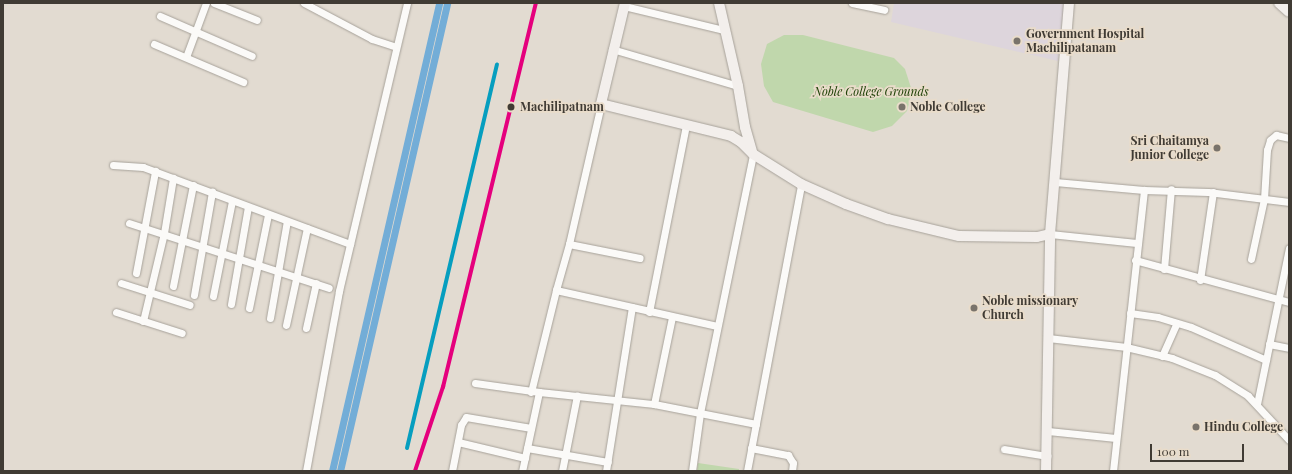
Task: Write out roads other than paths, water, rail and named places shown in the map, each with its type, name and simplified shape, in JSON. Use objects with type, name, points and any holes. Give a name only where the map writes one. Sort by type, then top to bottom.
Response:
[{"type":"main road","points":[[719,3],[738,86],[745,128],[753,154]]},
{"type":"main road","points":[[1046,471],[1047,456],[1054,432],[1054,338],[1050,234],[1069,3]]},
{"type":"main road","points":[[1279,3],[1289,12]]},
{"type":"main road","points":[[624,5],[612,49],[601,104],[730,136],[741,142],[753,154],[801,184],[888,219],[959,236],[1037,237],[1050,234]]},
{"type":"street","points":[[186,57],[197,32],[206,3]]},
{"type":"street","points":[[214,3],[257,20]]},
{"type":"street","points":[[304,3],[372,39],[396,47]]},
{"type":"street","points":[[306,471],[346,242],[407,3]]},
{"type":"street","points":[[852,3],[884,10]]},
{"type":"street","points":[[624,5],[724,30]]},
{"type":"street","points":[[160,16],[252,56]]},
{"type":"street","points":[[154,44],[243,82]]},
{"type":"street","points":[[612,49],[738,86]]},
{"type":"street","points":[[531,392],[569,244],[601,104]]},
{"type":"street","points":[[649,312],[686,124]]},
{"type":"street","points":[[1251,259],[1264,199],[1267,150],[1270,140],[1276,135],[1289,138]]},
{"type":"street","points":[[692,471],[700,413],[753,154]]},
{"type":"street","points":[[113,165],[136,165],[155,171],[248,207],[346,242]]},
{"type":"street","points":[[136,273],[155,171]]},
{"type":"street","points":[[143,321],[164,233],[173,178]]},
{"type":"street","points":[[1055,182],[1144,190],[1171,189],[1213,192],[1289,202]]},
{"type":"street","points":[[747,471],[801,184]]},
{"type":"street","points":[[173,286],[192,185]]},
{"type":"street","points":[[1164,269],[1171,189]]},
{"type":"street","points":[[1112,471],[1144,190]]},
{"type":"street","points":[[194,295],[212,192]]},
{"type":"street","points":[[1200,280],[1213,192]]},
{"type":"street","points":[[213,296],[232,201]]},
{"type":"street","points":[[231,304],[248,207]]},
{"type":"street","points":[[249,308],[268,214]]},
{"type":"street","points":[[270,318],[287,221]]},
{"type":"street","points":[[129,223],[183,239],[258,266],[329,288]]},
{"type":"street","points":[[286,325],[307,228]]},
{"type":"street","points":[[1050,234],[1137,244]]},
{"type":"street","points":[[569,244],[640,258]]},
{"type":"street","points":[[1257,404],[1289,248]]},
{"type":"street","points":[[1135,260],[1200,280],[1289,302]]},
{"type":"street","points":[[121,283],[190,305]]},
{"type":"street","points":[[306,328],[316,284]]},
{"type":"street","points":[[556,290],[717,326]]},
{"type":"street","points":[[606,471],[632,308]]},
{"type":"street","points":[[116,312],[182,333]]},
{"type":"street","points":[[1130,313],[1177,323],[1222,339],[1266,360]]},
{"type":"street","points":[[654,404],[672,317]]},
{"type":"street","points":[[1162,356],[1177,323]]},
{"type":"street","points":[[1054,338],[1126,347],[1162,356],[1215,375],[1236,387],[1257,404],[1289,440]]},
{"type":"street","points":[[1269,344],[1289,348]]},
{"type":"street","points":[[475,383],[531,392],[577,395],[654,404],[756,424]]},
{"type":"street","points":[[522,471],[539,392]]},
{"type":"street","points":[[562,471],[577,395]]},
{"type":"street","points":[[452,471],[461,425],[466,417],[531,428]]},
{"type":"street","points":[[1054,432],[1116,438]]},
{"type":"street","points":[[458,442],[525,458]]},
{"type":"street","points":[[527,448],[608,462]]},
{"type":"street","points":[[751,448],[788,455],[793,463],[792,471]]},
{"type":"street","points":[[1004,449],[1047,456]]},
{"type":"waterway","points":[[332,471],[439,3]]},
{"type":"waterway","points":[[340,471],[447,3]]},
{"type":"place","name":"Government Hospital Machilipatanam","points":[[1017,41]]},
{"type":"place","name":"Machilipatnam","points":[[511,107]]},
{"type":"place","name":"Noble College","points":[[902,107]]},
{"type":"place","name":"Sri Chaitamya Junior College","points":[[1217,148]]},
{"type":"place","name":"Noble missionary Church","points":[[974,308]]},
{"type":"place","name":"Hindu College","points":[[1196,427]]},
{"type":"park label","name":"Noble College Grounds","points":[[871,92]]}]
